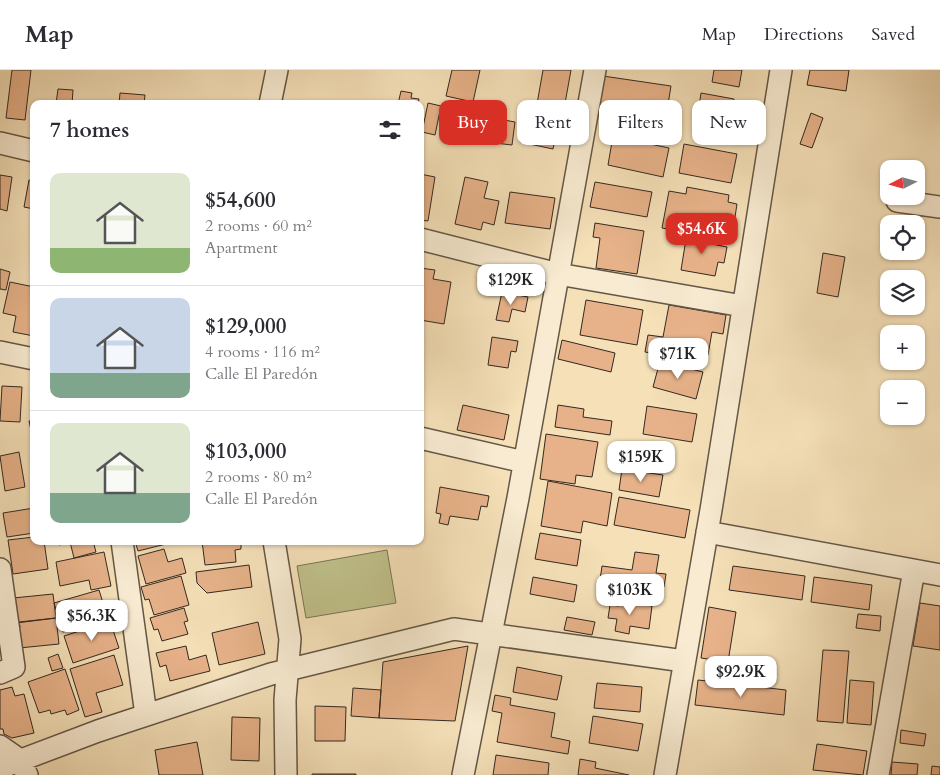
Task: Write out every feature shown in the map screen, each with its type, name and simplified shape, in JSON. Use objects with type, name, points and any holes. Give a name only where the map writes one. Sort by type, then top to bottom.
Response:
[{"type":"street","points":[[271,100],[277,70]]},
{"type":"street","points":[[463,775],[524,462],[595,70]]},
{"type":"street","points":[[665,775],[781,70]]},
{"type":"street","points":[[0,143],[30,150]]},
{"type":"street","points":[[925,205],[940,207]]},
{"type":"street","points":[[424,240],[558,274],[743,306]]},
{"type":"street","points":[[0,352],[30,358]]},
{"type":"street","points":[[424,439],[524,462]]},
{"type":"street","points":[[706,532],[940,575]]},
{"type":"street","points":[[123,545],[146,715]]},
{"type":"street","points":[[275,545],[290,640],[285,700],[286,775]]},
{"type":"street","points":[[0,569],[14,667],[0,673]]},
{"type":"street","points":[[878,775],[914,570]]},
{"type":"street","points":[[0,746],[16,768],[146,715],[288,670],[438,631],[465,628],[684,661]]},
{"type":"green space","points":[[387,550],[396,603],[306,618],[297,566]]},
{"type":"building","points":[[12,70],[31,70],[25,120],[6,118]]},
{"type":"building","points":[[452,70],[480,70],[473,100],[446,96]]},
{"type":"building","points":[[543,70],[571,70],[566,100],[538,100]]},
{"type":"building","points":[[714,70],[742,70],[739,87],[712,82]]},
{"type":"building","points":[[810,70],[849,70],[846,91],[807,85]]},
{"type":"building","points":[[603,76],[671,86],[669,100],[600,100]]},
{"type":"building","points":[[58,89],[73,90],[72,100],[57,100]]},
{"type":"building","points":[[401,91],[412,93],[411,98],[419,99],[419,100],[399,100]]},
{"type":"building","points":[[120,93],[145,95],[144,100],[119,100]]},
{"type":"building","points":[[701,93],[734,99],[734,100],[700,100]]},
{"type":"building","points":[[428,103],[439,106],[435,135],[424,132]]},
{"type":"building","points":[[811,113],[823,118],[812,148],[800,144]]},
{"type":"building","points":[[507,121],[515,122],[512,145],[507,144]]},
{"type":"building","points":[[684,144],[737,154],[731,183],[679,173]]},
{"type":"building","points":[[534,145],[554,145],[553,149]]},
{"type":"building","points":[[611,145],[655,145],[669,148],[663,177],[608,165]]},
{"type":"building","points":[[0,175],[12,177],[7,211],[0,209]]},
{"type":"building","points":[[424,175],[435,177],[428,221],[424,220]]},
{"type":"building","points":[[465,177],[488,182],[484,198],[499,201],[494,225],[483,222],[481,230],[455,224]]},
{"type":"building","points":[[29,180],[30,180],[30,208],[24,207]]},
{"type":"building","points":[[595,182],[652,192],[647,217],[590,207]]},
{"type":"building","points":[[687,187],[729,195],[728,202],[737,204],[733,230],[715,226],[713,238],[662,228],[669,191],[686,194]]},
{"type":"building","points":[[510,192],[555,198],[550,229],[505,223]]},
{"type":"building","points":[[595,223],[644,231],[637,274],[596,268],[600,238],[593,237]]},
{"type":"building","points":[[687,233],[713,238],[712,244],[727,247],[724,263],[718,262],[715,276],[681,270]]},
{"type":"building","points":[[823,253],[845,257],[838,297],[817,293]]},
{"type":"building","points":[[0,269],[10,272],[6,290],[0,289]]},
{"type":"building","points":[[424,269],[435,270],[433,279],[451,282],[444,324],[424,321]]},
{"type":"building","points":[[10,282],[30,286],[30,335],[13,332],[16,316],[3,313]]},
{"type":"building","points":[[502,292],[528,297],[525,312],[512,309],[509,322],[496,320]]},
{"type":"building","points":[[586,300],[643,310],[637,345],[580,335]]},
{"type":"building","points":[[669,305],[726,315],[723,334],[712,332],[708,355],[665,348],[664,355],[645,352],[648,335],[663,337]]},
{"type":"building","points":[[492,337],[518,341],[516,352],[511,351],[508,368],[488,365]]},
{"type":"building","points":[[562,340],[615,353],[611,372],[558,359]]},
{"type":"building","points":[[660,361],[703,372],[696,399],[653,387]]},
{"type":"building","points":[[2,386],[22,387],[20,422],[0,421]]},
{"type":"building","points":[[463,405],[509,415],[504,440],[457,430]]},
{"type":"building","points":[[558,405],[584,409],[583,417],[612,421],[610,435],[555,427]]},
{"type":"building","points":[[647,406],[697,414],[692,442],[643,434]]},
{"type":"building","points":[[546,434],[598,442],[592,477],[576,475],[575,484],[540,479]]},
{"type":"building","points":[[19,452],[25,487],[5,491],[0,456]]},
{"type":"building","points":[[622,469],[663,475],[659,497],[619,490]]},
{"type":"building","points":[[548,481],[612,493],[607,526],[583,521],[581,533],[541,526]]},
{"type":"building","points":[[440,487],[489,496],[487,507],[481,506],[478,520],[450,516],[448,525],[439,523],[441,514],[436,513]]},
{"type":"building","points":[[619,497],[690,510],[685,538],[614,525]]},
{"type":"building","points":[[30,509],[30,534],[7,537],[3,513]]},
{"type":"building","points":[[540,533],[581,540],[577,566],[535,559]]},
{"type":"building","points":[[30,537],[30,545],[45,545],[48,569],[13,574],[8,540]]},
{"type":"building","points":[[71,545],[94,545],[96,552],[74,558]]},
{"type":"building","points":[[136,545],[162,545],[138,551]]},
{"type":"building","points":[[202,545],[241,545],[241,549],[235,550],[236,562],[205,565]]},
{"type":"building","points":[[164,549],[168,562],[182,558],[186,573],[146,584],[138,556]]},
{"type":"building","points":[[104,552],[111,586],[91,590],[89,580],[60,586],[56,562]]},
{"type":"building","points":[[635,552],[659,555],[656,573],[666,574],[664,587],[654,586],[653,595],[599,587],[602,566],[632,570]]},
{"type":"building","points":[[249,565],[252,587],[207,593],[197,583],[196,572]]},
{"type":"building","points":[[733,566],[805,576],[802,600],[729,590]]},
{"type":"building","points":[[181,576],[189,605],[154,615],[149,599],[145,600],[141,587]]},
{"type":"building","points":[[533,577],[577,585],[574,602],[530,594]]},
{"type":"building","points":[[814,577],[872,585],[869,610],[811,602]]},
{"type":"building","points":[[99,590],[108,619],[63,632],[54,603]]},
{"type":"building","points":[[53,594],[56,618],[16,623],[13,598]]},
{"type":"building","points":[[620,601],[652,606],[649,629],[630,626],[629,634],[615,631],[617,619],[608,618],[610,605],[619,606]]},
{"type":"building","points":[[920,603],[940,606],[940,650],[913,646]]},
{"type":"building","points":[[709,607],[736,612],[728,662],[701,658]]},
{"type":"building","points":[[184,608],[188,621],[184,622],[188,634],[162,641],[158,629],[154,630],[150,618]]},
{"type":"building","points":[[858,614],[881,616],[880,631],[856,628]]},
{"type":"building","points":[[567,617],[595,622],[592,635],[564,630]]},
{"type":"building","points":[[56,618],[59,644],[19,648],[17,628],[20,627],[19,622]]},
{"type":"building","points":[[110,621],[119,648],[73,663],[64,636]]},
{"type":"building","points":[[258,622],[265,654],[219,665],[212,633]]},
{"type":"building","points":[[186,646],[189,660],[206,655],[210,671],[170,681],[166,665],[160,667],[156,653]]},
{"type":"building","points":[[468,646],[455,721],[379,718],[383,662]]},
{"type":"building","points":[[823,650],[849,651],[843,723],[817,721]]},
{"type":"building","points":[[58,654],[63,668],[52,671],[48,658]]},
{"type":"building","points":[[114,655],[123,685],[96,693],[102,712],[85,717],[70,669]]},
{"type":"building","points":[[517,667],[562,676],[557,700],[513,692]]},
{"type":"building","points":[[65,669],[79,710],[67,715],[65,710],[51,714],[50,710],[39,713],[28,682]]},
{"type":"building","points":[[698,680],[786,690],[784,715],[695,705]]},
{"type":"building","points":[[850,680],[874,682],[871,725],[847,723]]},
{"type":"building","points":[[597,683],[642,687],[640,712],[594,708]]},
{"type":"building","points":[[12,687],[15,696],[24,694],[34,733],[12,738],[4,734],[3,729],[0,729],[0,690]]},
{"type":"building","points":[[353,688],[381,690],[379,718],[351,716]]},
{"type":"building","points":[[495,695],[511,698],[510,705],[555,713],[551,737],[570,741],[568,754],[497,742],[502,713],[492,711]]},
{"type":"building","points":[[315,706],[346,707],[345,741],[315,741]]},
{"type":"building","points":[[593,716],[643,724],[638,751],[589,743]]},
{"type":"building","points":[[232,717],[260,718],[259,761],[231,760]]},
{"type":"building","points":[[901,730],[926,734],[924,746],[900,743]]},
{"type":"building","points":[[197,742],[203,775],[159,775],[155,750]]},
{"type":"building","points":[[817,744],[867,751],[863,775],[813,770]]},
{"type":"building","points":[[496,755],[549,763],[548,775],[493,775]]},
{"type":"building","points":[[580,759],[596,762],[595,768],[629,775],[578,775]]},
{"type":"building","points":[[892,762],[918,764],[917,775],[891,775]]},
{"type":"building","points":[[932,766],[940,767],[940,775],[931,775]]},
{"type":"building","points":[[356,774],[356,775],[312,775]]}]
